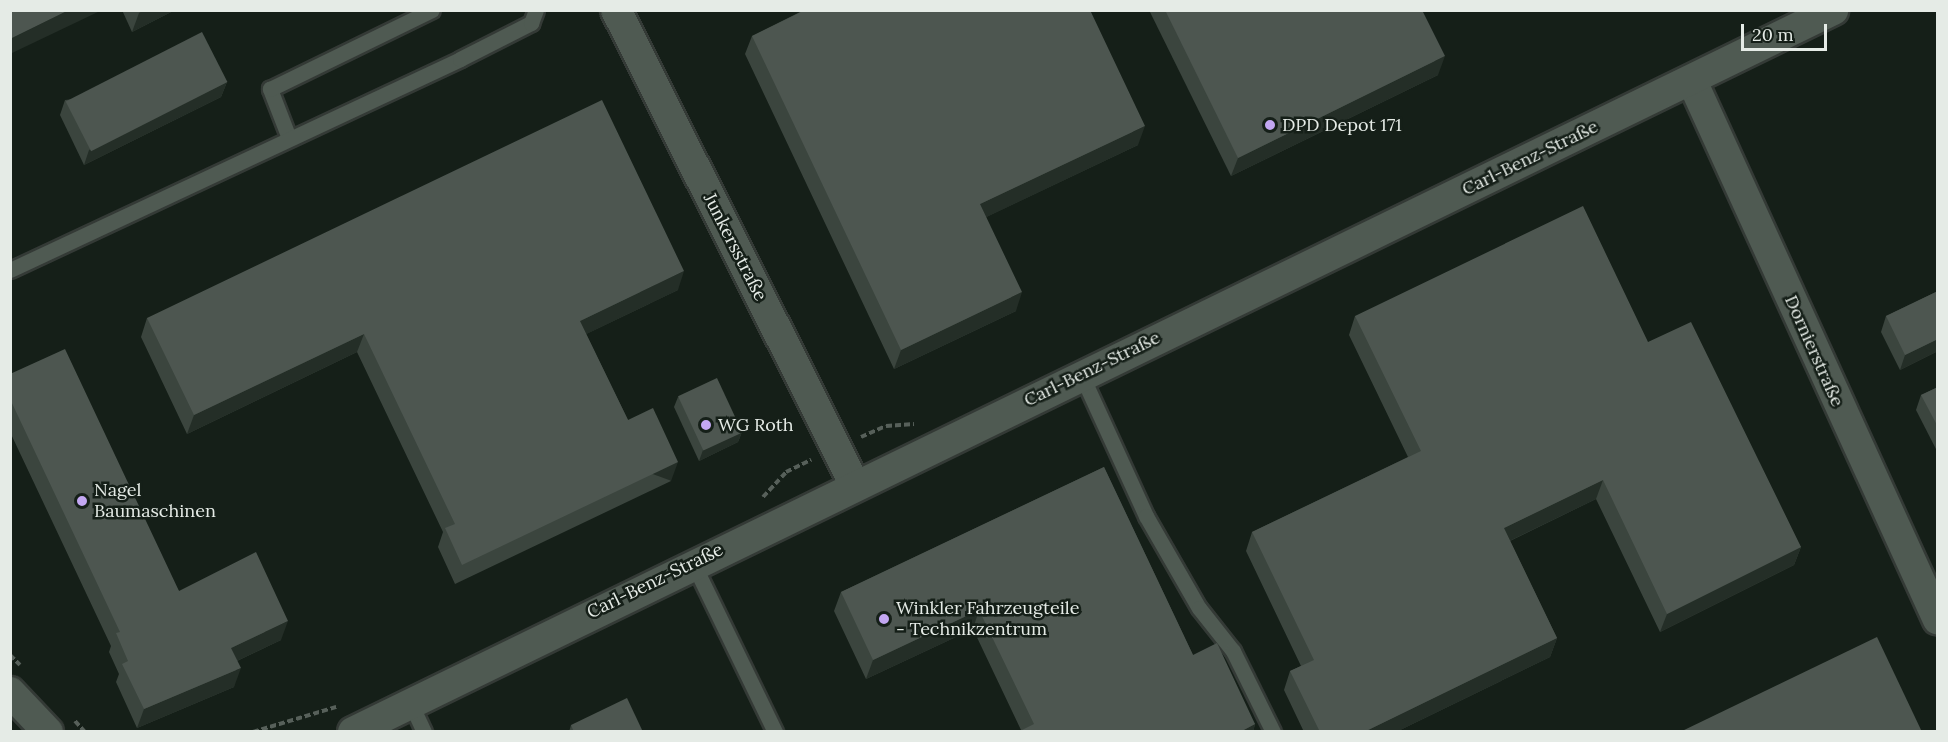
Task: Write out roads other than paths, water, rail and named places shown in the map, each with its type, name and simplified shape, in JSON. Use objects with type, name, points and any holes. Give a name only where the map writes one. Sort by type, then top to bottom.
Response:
[{"type":"street","name":"Junkersstraße","points":[[616,10],[854,483]]},
{"type":"street","name":"Carl-Benz-Straße","points":[[353,732],[854,483],[1692,81],[1833,10]]},
{"type":"street","name":"Dornierstraße","points":[[1692,81],[1938,620]]},
{"type":"street","points":[[10,692],[48,732]]},
{"type":"lane","points":[[290,138],[270,89],[432,10]]},
{"type":"lane","points":[[10,270],[531,23],[536,10]]},
{"type":"lane","points":[[1081,374],[1146,516],[1199,608],[1233,651],[1273,732]]},
{"type":"lane","points":[[693,563],[775,732]]},
{"type":"lane","points":[[410,702],[424,732]]},
{"type":"place","name":"DPD Depot 171","points":[[1270,125]]},
{"type":"place","name":"WG Roth","points":[[706,425]]},
{"type":"place","name":"Nagel Baumaschinen","points":[[82,501]]},
{"type":"place","name":"Winkler Fahrzeugteile - Technikzentrum","points":[[884,619]]}]
